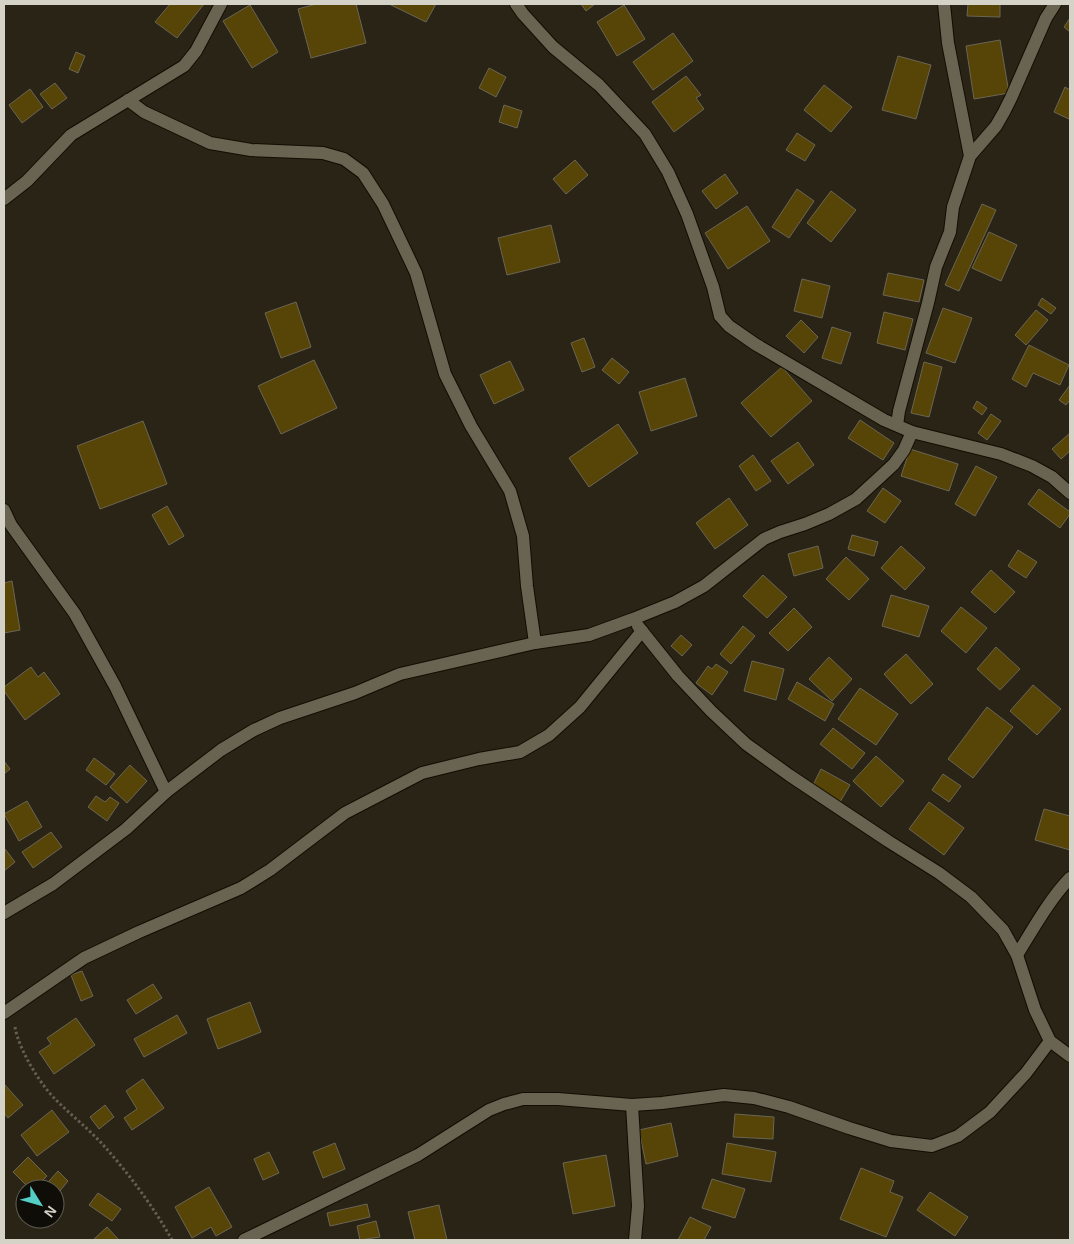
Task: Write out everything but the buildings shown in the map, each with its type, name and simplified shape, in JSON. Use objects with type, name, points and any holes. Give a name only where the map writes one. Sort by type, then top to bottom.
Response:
[{"type":"street","points":[[4,199],[27,181],[71,135],[184,66],[196,51],[221,4]]},
{"type":"street","points":[[516,4],[553,47],[599,85],[645,134],[668,172],[688,214],[713,287],[720,316],[729,326],[755,344],[884,420],[912,432],[1001,454],[1032,466],[1052,477],[1070,492]]},
{"type":"street","points":[[944,4],[948,44],[970,156]]},
{"type":"street","points":[[897,425],[936,267],[950,232],[952,207],[970,156],[996,126],[1004,112],[1046,18],[1055,4]]},
{"type":"street","points":[[128,100],[144,112],[210,144],[250,150],[323,153],[344,159],[362,173],[383,204],[416,273],[445,374],[471,426],[510,491],[523,536],[527,586],[535,643]]},
{"type":"street","points":[[4,913],[53,884],[119,835],[166,792],[221,750],[254,730],[280,718],[355,693],[400,674],[535,643],[588,635],[675,602],[704,586],[764,539],[829,514],[856,499],[894,464],[904,450],[912,432]]},
{"type":"street","points":[[4,510],[11,525],[75,614],[115,686],[166,792]]},
{"type":"street","points":[[633,619],[678,676],[746,744],[789,775],[939,873],[971,897],[1002,930],[1016,955],[1035,1010],[1050,1041],[1070,1056]]},
{"type":"street","points":[[8,1010],[84,958],[241,888],[270,870],[345,813],[422,773],[479,759],[520,752],[549,735],[580,707],[642,631]]},
{"type":"street","points":[[1016,955],[1046,909],[1070,878]]},
{"type":"street","points":[[244,1240],[418,1155],[489,1110],[504,1104],[523,1100],[558,1099],[632,1105],[724,1095],[754,1098],[789,1107],[891,1141],[932,1146],[958,1136],[990,1112],[1026,1073],[1050,1041]]},
{"type":"street","points":[[632,1105],[638,1206],[634,1240]]},
{"type":"path","points":[[8,1010],[23,1051],[37,1076],[54,1098],[112,1155],[164,1225],[172,1240]]}]
